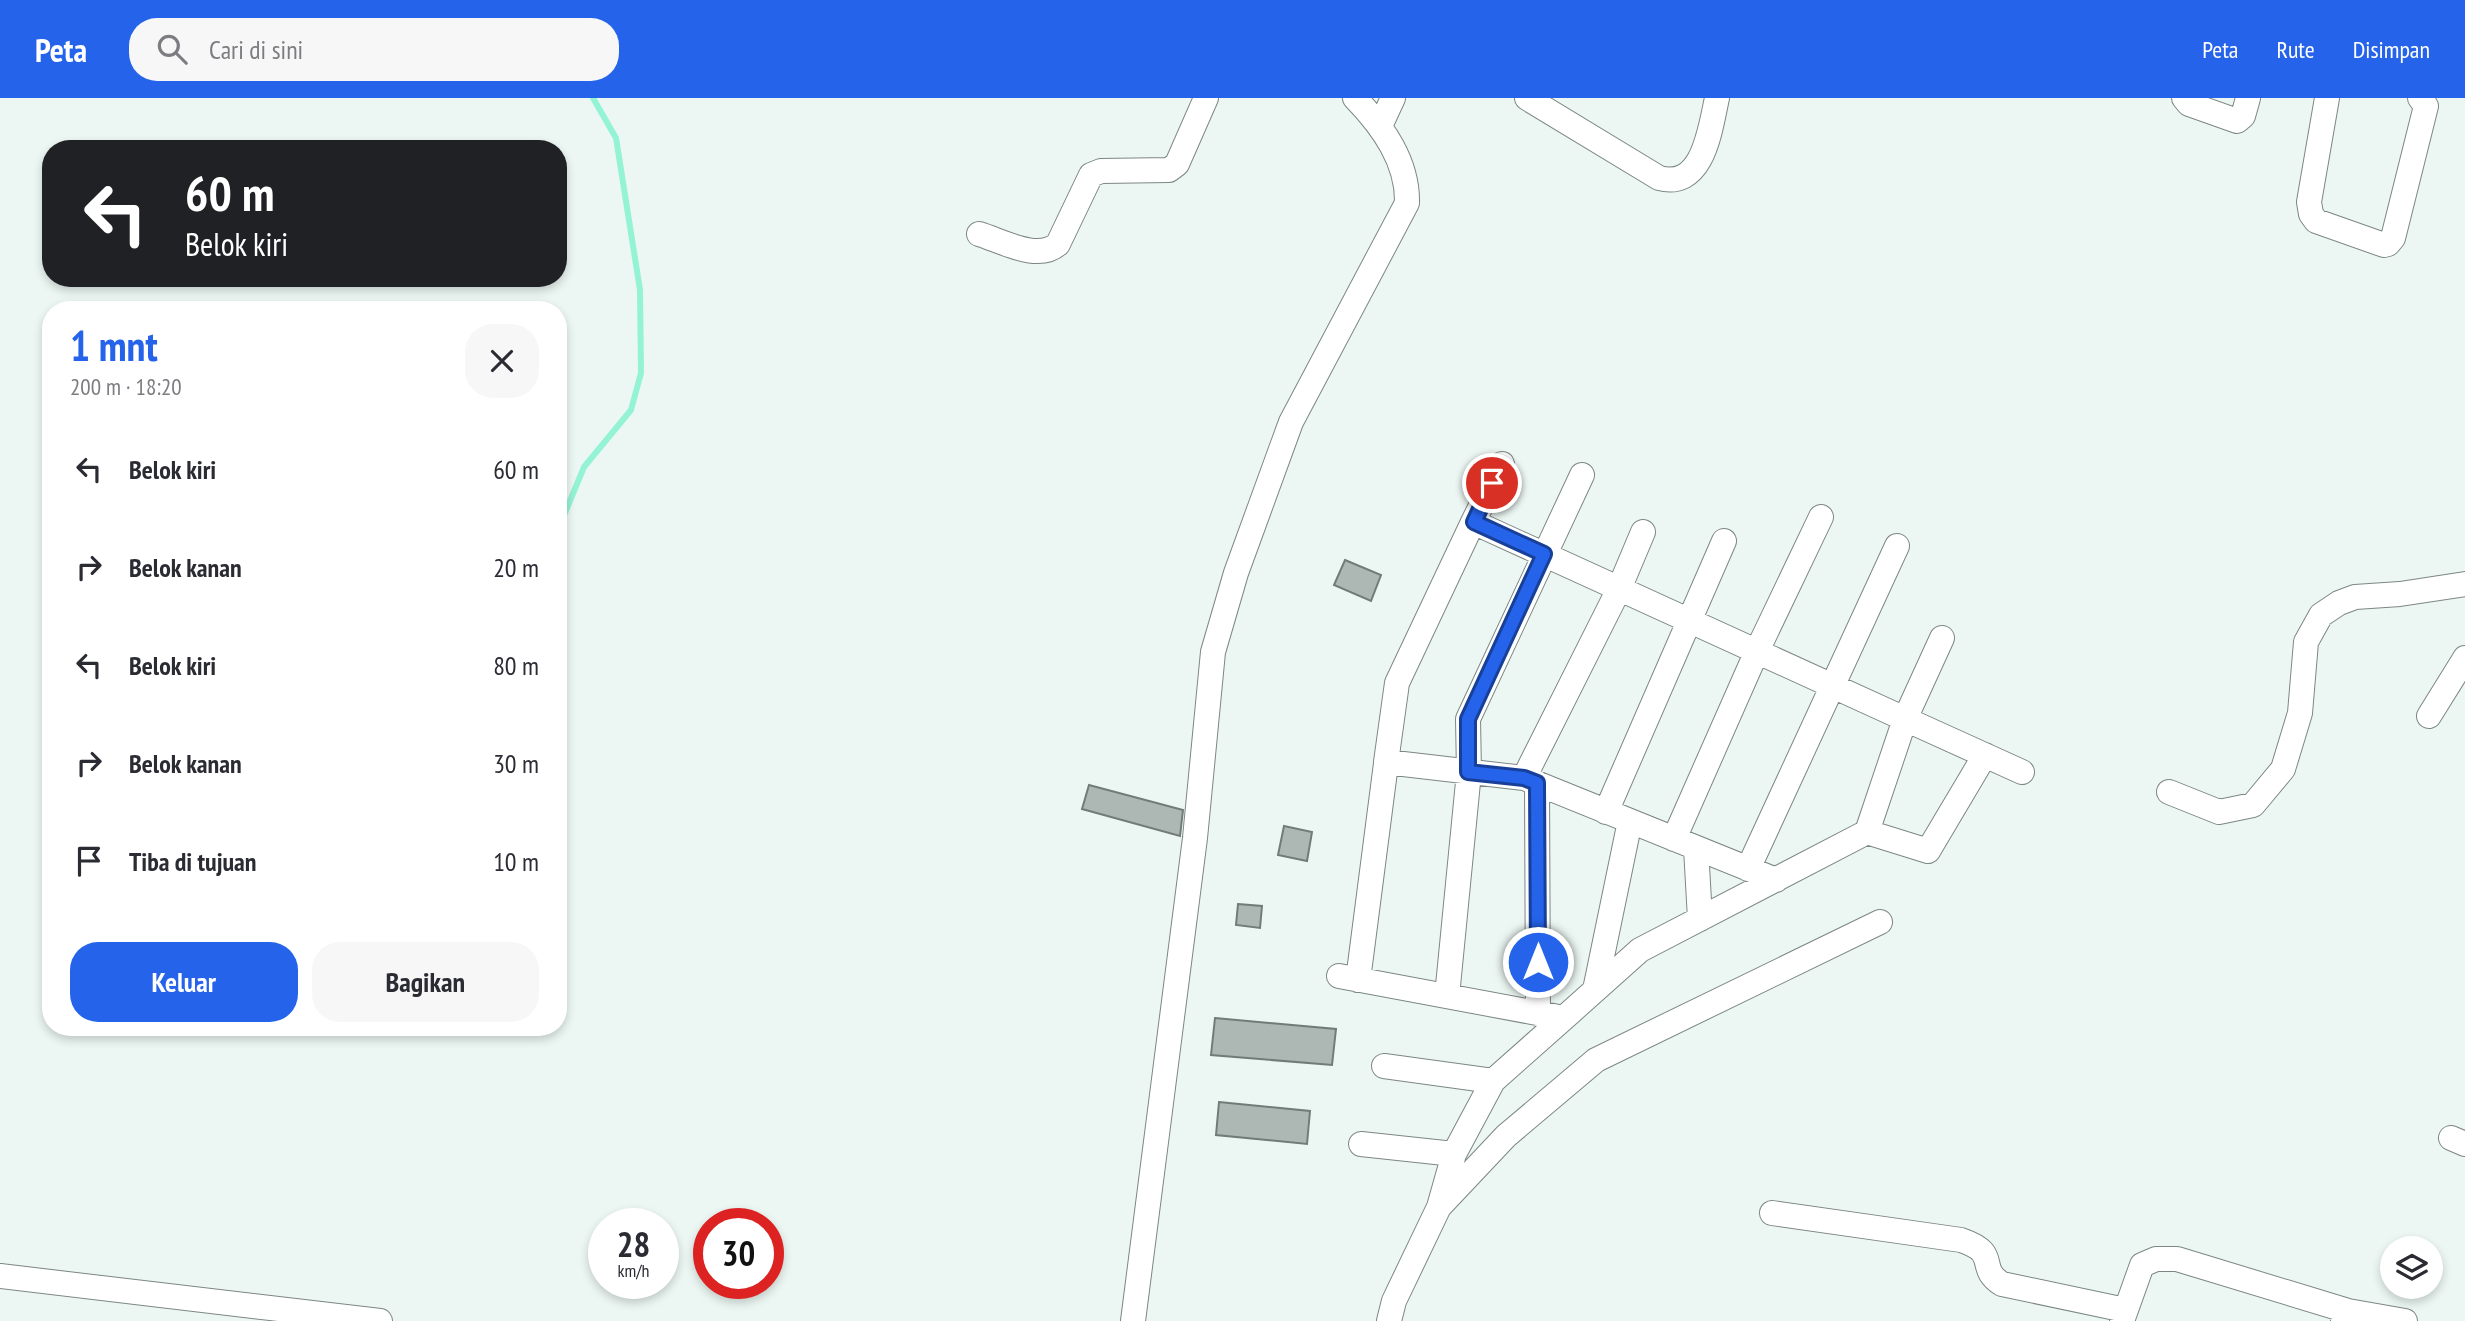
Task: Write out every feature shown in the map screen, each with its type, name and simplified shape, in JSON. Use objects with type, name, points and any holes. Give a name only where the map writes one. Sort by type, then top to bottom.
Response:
[{"type":"street","points":[[979,234],[1043,252],[1053,248],[1058,244],[1091,175],[1101,171],[1169,170],[1177,164],[1206,98]]},
{"type":"street","points":[[1133,1321],[1195,838],[1213,652],[1236,573],[1292,422],[1407,204],[1408,183],[1381,124],[1355,98]]},
{"type":"street","points":[[1381,124],[1394,98]]},
{"type":"street","points":[[1527,98],[1659,178],[1673,182],[1688,176],[1700,158],[1717,98]]},
{"type":"street","points":[[2184,98],[2189,104],[2237,121],[2243,116],[2248,98]]},
{"type":"street","points":[[2327,98],[2309,202],[2311,214],[2319,223],[2384,245],[2393,238],[2421,130],[2426,106],[2420,98]]},
{"type":"street","points":[[1386,762],[1397,683],[1502,464]]},
{"type":"street","points":[[1447,996],[1468,772],[1468,719],[1582,475]]},
{"type":"street","points":[[1700,919],[1685,843],[1757,651],[1821,517]]},
{"type":"street","points":[[1474,522],[2022,772]]},
{"type":"street","points":[[1538,1014],[1530,781],[1643,531]]},
{"type":"street","points":[[1606,812],[1724,541]]},
{"type":"street","points":[[1748,869],[1897,546]]},
{"type":"street","points":[[2169,792],[2218,811],[2253,805],[2283,769],[2300,713],[2306,642],[2321,615],[2339,603],[2355,597],[2400,594],[2465,584]]},
{"type":"street","points":[[1389,1321],[1394,1301],[1438,1208],[1454,1154],[1493,1081],[1640,950],[1867,832],[1905,719],[1942,638]]},
{"type":"street","points":[[2429,716],[2465,658]]},
{"type":"street","points":[[1393,713],[1348,978],[1563,1018]]},
{"type":"street","points":[[1867,832],[1928,851],[1985,755]]},
{"type":"street","points":[[1386,762],[1530,781],[1776,880]]},
{"type":"street","points":[[1595,990],[1630,821]]},
{"type":"street","points":[[1438,1208],[1506,1136],[1597,1060],[1880,922]]},
{"type":"street","points":[[1384,1066],[1493,1081]]},
{"type":"street","points":[[1361,1144],[1454,1154]]},
{"type":"street","points":[[1772,1213],[1961,1240],[1979,1246],[1987,1255],[1989,1272],[2002,1284],[2124,1315],[2142,1265],[2156,1259],[2177,1259],[2345,1316],[2405,1321]]},
{"type":"street","points":[[0,1276],[380,1321]]},
{"type":"building","points":[[1345,560],[1381,575],[1371,601],[1334,585]]},
{"type":"building","points":[[1089,785],[1183,810],[1180,836],[1082,809]]},
{"type":"building","points":[[1284,826],[1312,832],[1307,861],[1278,855]]},
{"type":"building","points":[[1238,904],[1262,906],[1260,928],[1236,925]]},
{"type":"building","points":[[1215,1018],[1336,1029],[1332,1065],[1211,1055]]},
{"type":"building","points":[[1219,1102],[1310,1111],[1307,1144],[1216,1135]]},
{"type":"waterway","points":[[567,508],[584,467],[631,410],[641,373],[640,290],[616,138],[593,98]]},
{"type":"route","points":[[1492,483],[1474,522],[1544,554],[1468,719],[1468,772],[1524,778],[1537,783],[1538,962]]}]
